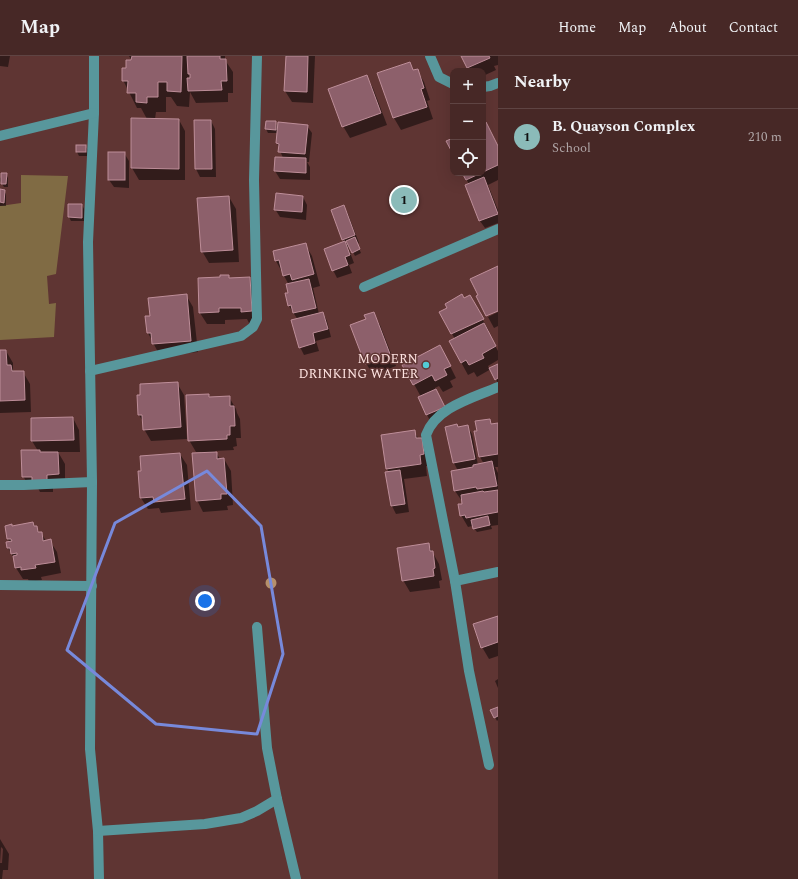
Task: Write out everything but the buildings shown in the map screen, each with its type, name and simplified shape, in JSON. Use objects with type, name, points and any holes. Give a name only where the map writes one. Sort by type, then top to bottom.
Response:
[{"type":"street","points":[[94,56],[94,113],[88,242],[92,482],[90,749],[98,831],[99,879]]},
{"type":"street","points":[[90,371],[241,336],[253,327],[257,319],[254,180],[257,56]]},
{"type":"street","points":[[430,56],[440,77],[450,82]]},
{"type":"street","points":[[486,87],[498,83]]},
{"type":"street","points":[[0,136],[94,113]]},
{"type":"street","points":[[364,287],[498,229]]},
{"type":"street","points":[[489,765],[469,671],[455,581],[426,435],[433,422],[439,415],[449,408],[498,387]]},
{"type":"street","points":[[0,485],[92,482]]},
{"type":"street","points":[[455,581],[498,572]]},
{"type":"street","points":[[0,585],[92,586]]},
{"type":"street","points":[[257,627],[267,748],[277,799],[296,879]]},
{"type":"street","points":[[98,831],[205,824],[241,818],[257,811],[277,799]]},
{"type":"highlighted area","points":[[207,471],[261,526],[283,654],[257,734],[156,724],[67,650],[115,523]]},
{"type":"shaded area","points":[[21,175],[68,176],[56,274],[47,276],[49,304],[56,303],[54,337],[0,340],[0,206],[21,203]]},
{"type":"place","name":"B. Quayson Complex","points":[[404,200]]},
{"type":"place","name":"MODERN DRINKING WATER","points":[[426,365]]}]
